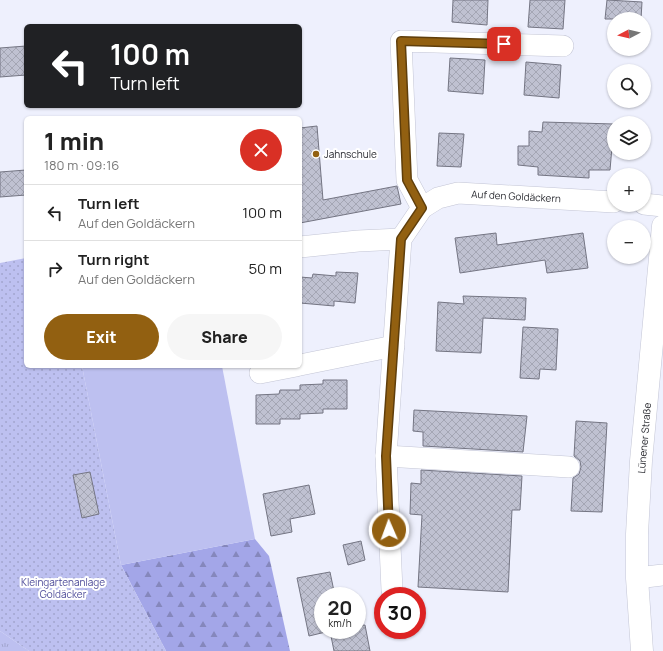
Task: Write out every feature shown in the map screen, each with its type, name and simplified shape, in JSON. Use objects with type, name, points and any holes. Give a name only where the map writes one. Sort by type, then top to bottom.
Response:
[{"type":"main road","name":"Lünener Straße","points":[[642,651],[638,578],[641,461],[663,226]]},
{"type":"street","points":[[422,208],[407,180],[401,41],[563,46]]},
{"type":"street","name":"Auf den Goldäckern","points":[[401,239],[422,208],[438,198],[458,193],[607,202]]},
{"type":"street","points":[[651,205],[663,206]]},
{"type":"street","points":[[302,247],[358,241],[401,239],[386,456],[392,587]]},
{"type":"street","points":[[302,365],[394,346]]},
{"type":"street","points":[[260,373],[286,368]]},
{"type":"street","points":[[386,456],[569,467]]},
{"type":"street","points":[[638,578],[663,575]]},
{"type":"green space","name":"Kleingartenanlage Goldäcker","points":[[24,258],[24,368],[82,368],[121,565],[166,651],[29,651],[0,631],[0,263]]},
{"type":"green space","points":[[82,368],[222,368],[255,539],[121,565]]},
{"type":"green space","points":[[255,539],[269,556],[290,651],[166,651],[121,565]]},
{"type":"green space","points":[[0,631],[29,651],[0,651]]},
{"type":"building","points":[[453,0],[488,0],[487,25],[452,22]]},
{"type":"building","points":[[530,0],[565,0],[563,29],[528,27]]},
{"type":"building","points":[[607,0],[642,2],[641,12],[607,12],[607,19],[605,19]]},
{"type":"building","points":[[24,46],[24,75],[0,77],[0,48]]},
{"type":"building","points":[[450,58],[485,60],[483,94],[448,91]]},
{"type":"building","points":[[526,62],[561,65],[559,98],[524,95]]},
{"type":"building","points":[[543,122],[607,124],[607,160],[611,160],[610,168],[607,168],[607,170],[589,170],[589,178],[538,175],[538,167],[518,165],[518,146],[529,146],[529,131],[542,132]]},
{"type":"building","points":[[317,126],[323,200],[397,186],[401,204],[302,223],[302,128]]},
{"type":"building","points":[[439,133],[464,134],[461,167],[437,166]]},
{"type":"building","points":[[24,170],[24,195],[0,197],[0,172]]},
{"type":"building","points":[[496,233],[497,245],[583,233],[588,268],[547,273],[545,260],[460,273],[455,238]]},
{"type":"building","points":[[336,272],[358,273],[355,303],[334,301],[334,306],[302,303],[302,277],[312,278],[313,274],[336,276]]},
{"type":"building","points":[[463,296],[526,298],[525,320],[483,318],[481,353],[436,351],[438,302],[464,304]]},
{"type":"building","points":[[523,327],[558,329],[556,370],[540,369],[539,379],[520,378]]},
{"type":"building","points":[[323,380],[347,380],[347,409],[323,409],[323,413],[300,414],[300,419],[280,419],[280,424],[256,424],[256,395],[279,394],[280,390],[300,390],[300,385],[323,384]]},
{"type":"building","points":[[414,410],[527,416],[523,452],[423,446],[423,432],[413,431]]},
{"type":"building","points":[[576,421],[607,423],[602,512],[571,511],[573,478],[579,474],[581,467],[580,461],[574,456]]},
{"type":"building","points":[[421,470],[522,476],[520,510],[512,510],[508,592],[418,587],[422,515],[410,514],[411,483],[421,484]]},
{"type":"building","points":[[90,472],[99,514],[82,518],[73,475]]},
{"type":"building","points":[[309,485],[315,514],[290,519],[292,532],[271,536],[263,494]]},
{"type":"building","points":[[361,541],[365,560],[348,565],[343,545]]},
{"type":"building","points":[[330,572],[333,587],[314,587],[314,635],[309,636],[297,578]]},
{"type":"building","points":[[366,630],[370,651],[334,651],[332,639],[366,639]]},
{"type":"place","name":"Jahnschule","points":[[316,154]]},
{"type":"route","points":[[389,530],[386,456],[401,239],[422,208],[407,180],[401,41],[504,44]]}]
